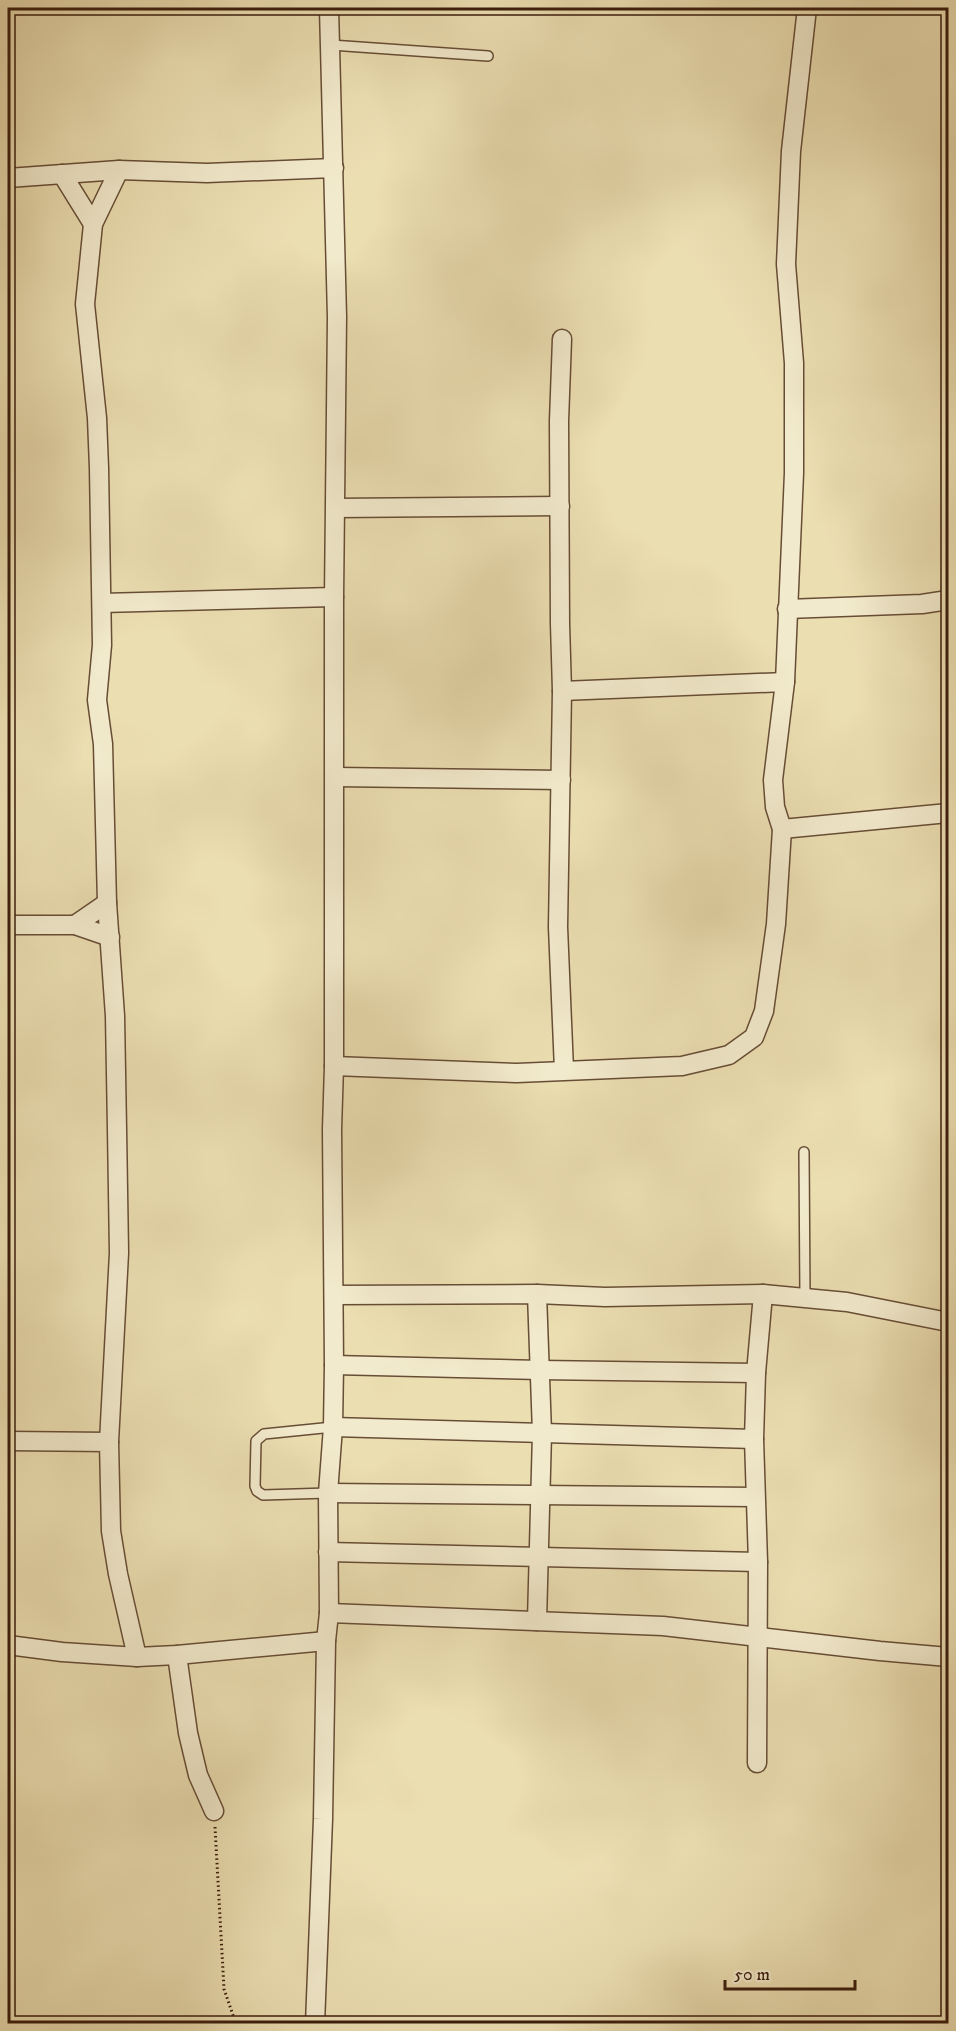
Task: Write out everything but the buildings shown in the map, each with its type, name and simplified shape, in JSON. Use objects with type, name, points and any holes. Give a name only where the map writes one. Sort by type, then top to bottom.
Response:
[{"type":"street","points":[[315,2024],[323,1819],[326,1641],[329,1613],[328,1493],[333,1427],[334,1365],[332,1129],[337,317],[329,8]]},
{"type":"street","points":[[334,1066],[517,1073],[682,1066],[729,1055],[754,1037],[764,1011],[776,924],[782,829],[775,807],[773,780],[785,682],[794,473],[794,363],[786,264],[791,151],[807,8]]},
{"type":"street","points":[[8,178],[119,170],[207,173],[334,168]]},
{"type":"street","points":[[119,170],[93,224],[85,304],[97,418],[102,603],[102,645],[97,700],[103,744],[107,903],[115,1016],[119,1253],[109,1442],[111,1531],[118,1574],[137,1657]]},
{"type":"street","points":[[62,174],[93,224]]},
{"type":"street","points":[[562,339],[559,421],[562,691],[558,927],[564,1070]]},
{"type":"street","points":[[336,508],[560,506]]},
{"type":"street","points":[[102,603],[334,597]]},
{"type":"street","points":[[787,609],[922,604],[948,600]]},
{"type":"street","points":[[562,691],[785,682]]},
{"type":"street","points":[[334,777],[561,780]]},
{"type":"street","points":[[782,829],[948,813]]},
{"type":"street","points":[[75,925],[107,903]]},
{"type":"street","points":[[8,925],[75,925],[110,938]]},
{"type":"street","points":[[334,1295],[537,1294],[616,1297],[763,1294],[847,1302],[948,1322]]},
{"type":"street","points":[[537,1294],[542,1433],[537,1621]]},
{"type":"street","points":[[757,1764],[758,1562],[754,1439],[756,1372],[763,1294]]},
{"type":"street","points":[[334,1365],[756,1372]]},
{"type":"street","points":[[333,1427],[754,1439]]},
{"type":"street","points":[[8,1442],[109,1442]]},
{"type":"street","points":[[328,1493],[755,1497]]},
{"type":"street","points":[[328,1552],[758,1562]]},
{"type":"street","points":[[329,1613],[663,1626],[948,1657]]},
{"type":"street","points":[[8,1645],[62,1652],[137,1657],[326,1641]]},
{"type":"street","points":[[177,1655],[188,1733],[198,1775],[214,1810]]},
{"type":"lane","points":[[331,45],[488,56]]},
{"type":"lane","points":[[804,1152],[805,1298]]},
{"type":"lane","points":[[328,1493],[262,1495],[255,1486],[256,1441],[264,1434],[333,1427]]},
{"type":"path","points":[[214,1810],[224,1989],[236,2024]]}]
